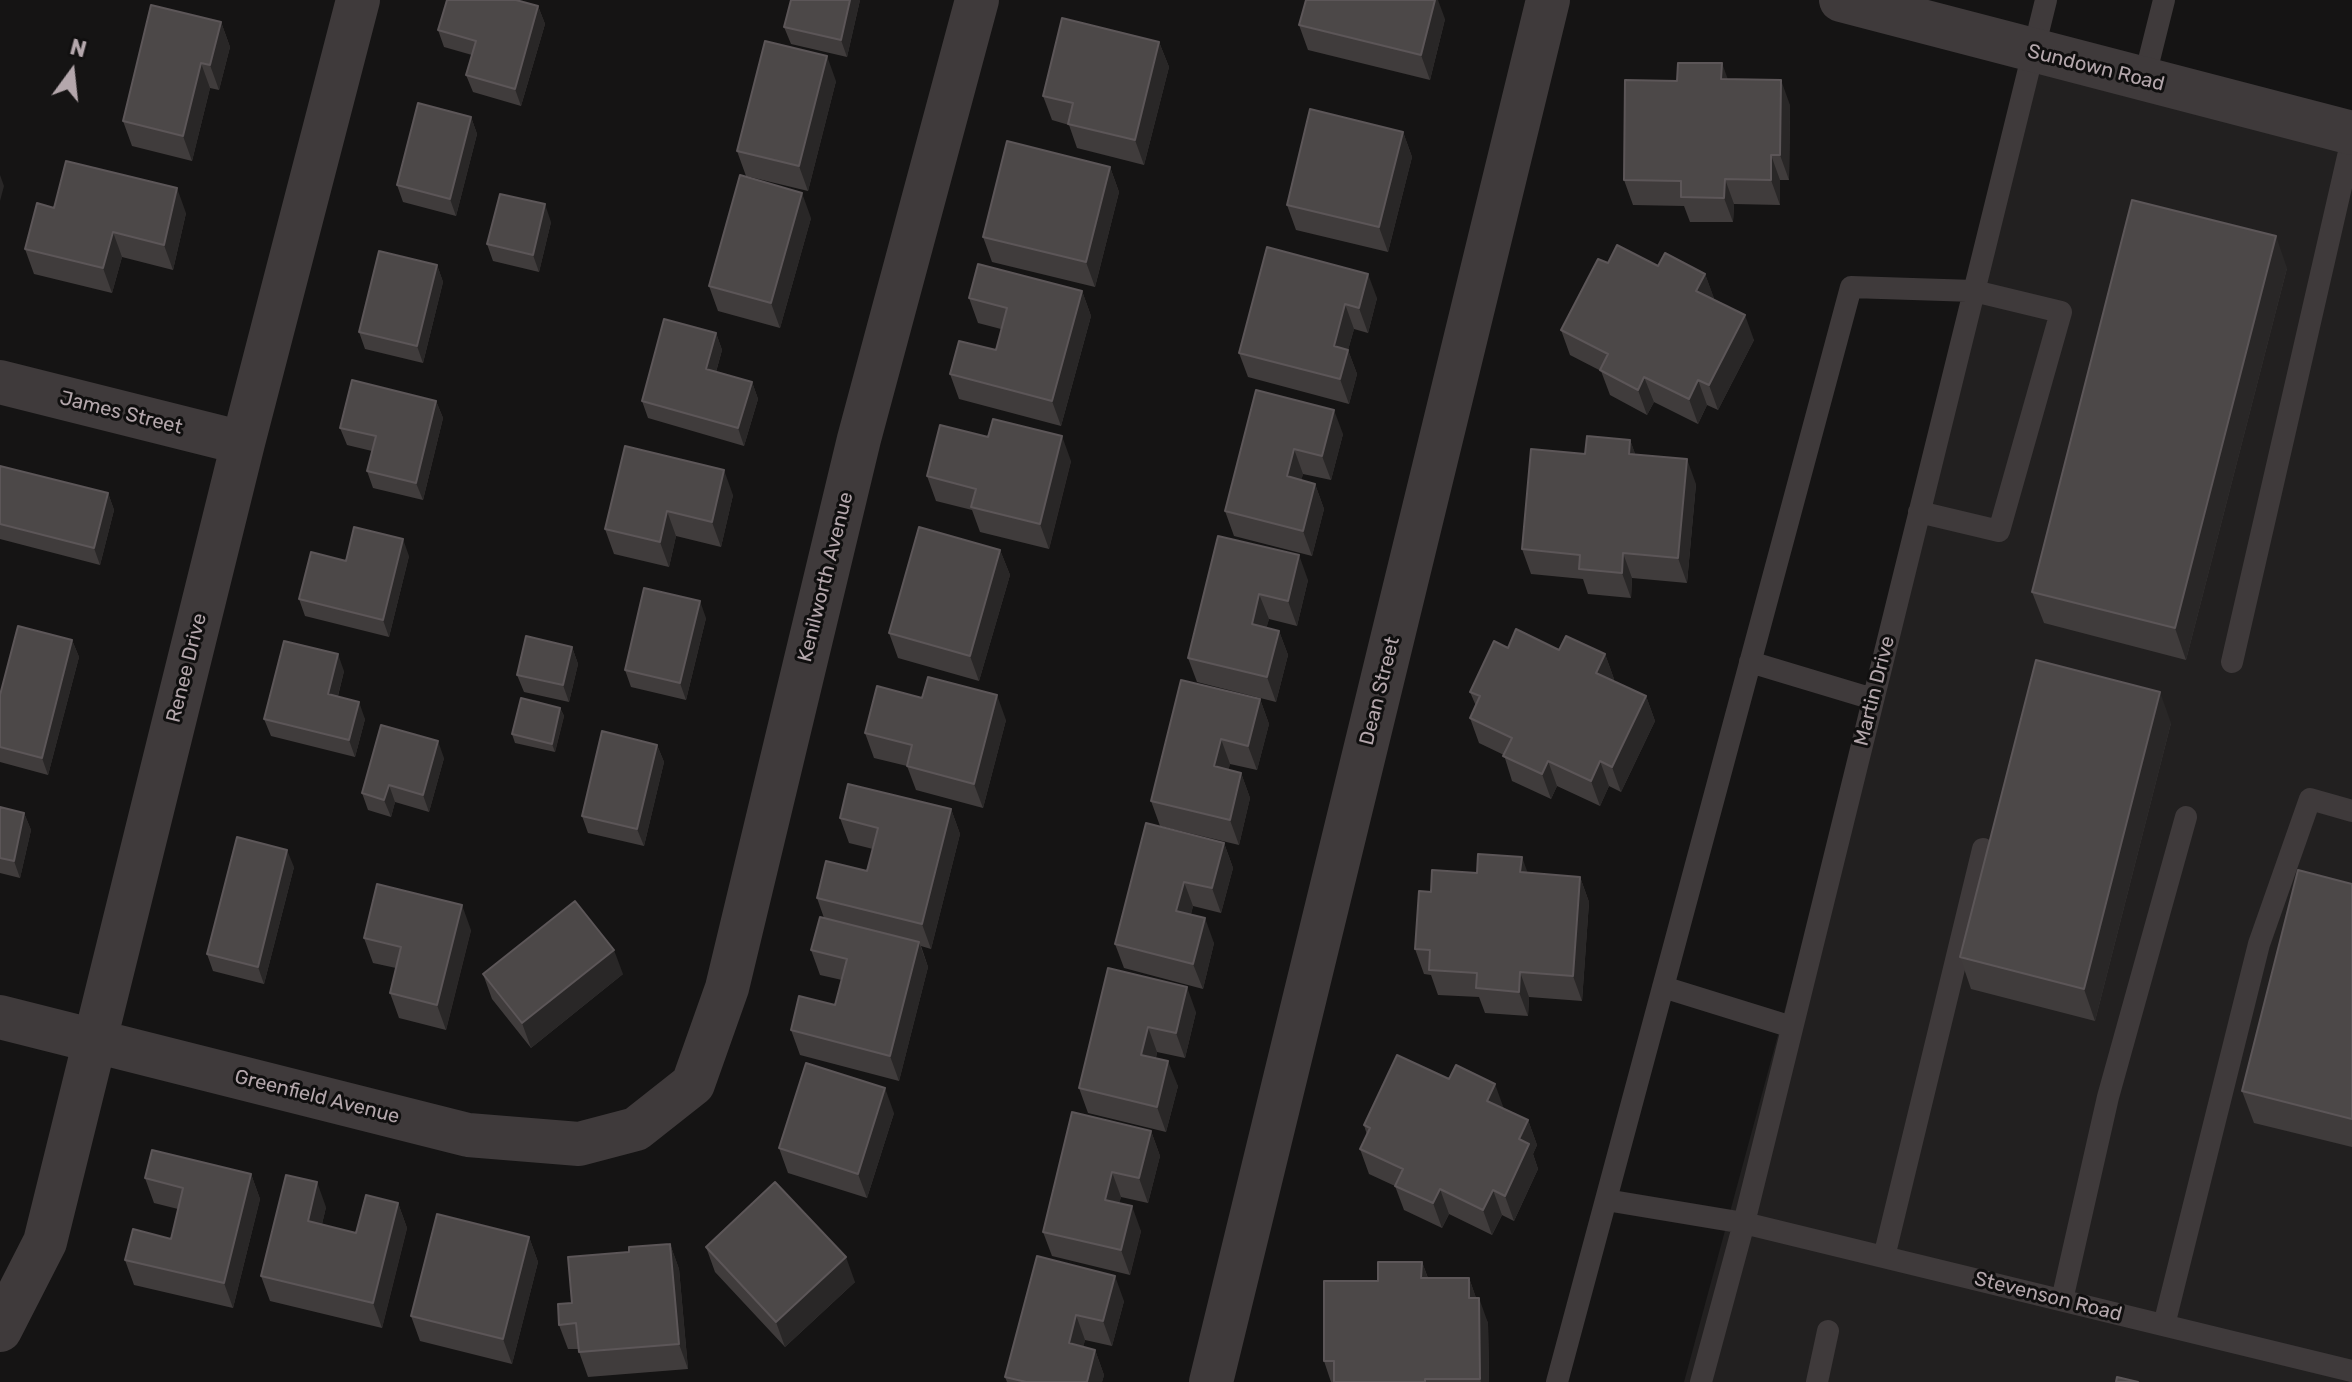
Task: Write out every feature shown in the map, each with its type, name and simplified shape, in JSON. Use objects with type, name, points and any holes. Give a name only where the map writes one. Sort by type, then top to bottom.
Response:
[{"type":"street","name":"Renee Drive","points":[[0,1330],[45,1242],[243,443],[358,0]]},
{"type":"street","name":"Kenilworth Avenue","points":[[636,1129],[693,1084],[727,988],[859,439],[977,0]]},
{"type":"street","name":"Dean Street","points":[[1211,1382],[1548,0]]},
{"type":"street","name":"Sundown Road","points":[[1841,0],[2352,133]]},
{"type":"street","name":"James Street","points":[[0,382],[243,443]]},
{"type":"street","name":"Greenfield Avenue","points":[[0,1017],[468,1135],[579,1144],[636,1129]]},
{"type":"lane","name":"Martin Drive","points":[[1701,1382],[1744,1223],[2046,0]]},
{"type":"lane","points":[[2144,80],[2164,0]]},
{"type":"lane","points":[[2232,662],[2352,139]]},
{"type":"lane","points":[[1557,1382],[1851,287],[1974,291],[2061,312],[1999,531],[1919,512]]},
{"type":"lane","points":[[1750,662],[1873,699]]},
{"type":"lane","points":[[2164,1325],[2259,944],[2310,799],[2352,811]]},
{"type":"lane","points":[[2062,1300],[2108,1097],[2186,817]]},
{"type":"lane","points":[[1884,1257],[1983,849]]},
{"type":"lane","points":[[1663,987],[1792,1027]]},
{"type":"lane","name":"Stevenson Road","points":[[1606,1200],[1744,1223],[2352,1371]]},
{"type":"lane","points":[[1817,1382],[1828,1331]]},
{"type":"shaded area","points":[[2041,63],[2352,142],[2352,1382],[1684,1382]]},
{"type":"building","points":[[447,0],[516,0],[538,6],[515,89],[466,75],[476,41],[438,30]]},
{"type":"building","points":[[791,0],[850,0],[841,40],[784,27]]},
{"type":"building","points":[[1306,0],[1435,0],[1421,55],[1299,25]]},
{"type":"building","points":[[151,5],[221,22],[210,65],[201,63],[183,136],[123,121]]},
{"type":"building","points":[[1062,18],[1159,42],[1135,140],[1068,124],[1073,103],[1043,96]]},
{"type":"building","points":[[765,41],[827,56],[799,166],[737,151]]},
{"type":"building","points":[[1678,63],[1722,63],[1721,79],[1781,80],[1780,155],[1771,155],[1771,180],[1725,179],[1724,198],[1681,197],[1681,181],[1624,180],[1625,80],[1677,81]]},
{"type":"building","points":[[418,103],[471,117],[450,199],[397,185]]},
{"type":"building","points":[[1310,109],[1403,132],[1379,227],[1287,205]]},
{"type":"building","points":[[1007,141],[1110,167],[1086,262],[983,237]]},
{"type":"building","points":[[66,161],[177,188],[164,245],[113,232],[103,268],[25,249],[37,203],[54,208]]},
{"type":"building","points":[[740,175],[802,193],[771,303],[709,286]]},
{"type":"building","points":[[500,194],[545,204],[533,255],[487,244]]},
{"type":"building","points":[[2132,200],[2276,236],[2175,628],[2032,592]]},
{"type":"building","points":[[1617,245],[1658,266],[1665,253],[1705,274],[1696,291],[1745,315],[1709,385],[1698,380],[1689,399],[1644,377],[1638,390],[1600,370],[1608,354],[1561,330],[1598,259],[1608,263]]},
{"type":"building","points":[[1267,247],[1368,274],[1359,308],[1345,304],[1334,346],[1348,350],[1340,379],[1239,353]]},
{"type":"building","points":[[379,251],[437,265],[417,346],[359,332]]},
{"type":"building","points":[[978,264],[1082,291],[1052,401],[950,374],[959,341],[996,350],[1007,308],[969,298]]},
{"type":"building","points":[[664,319],[716,333],[706,369],[752,382],[738,428],[642,401]]},
{"type":"building","points":[[352,380],[436,401],[416,483],[367,471],[376,436],[340,428]]},
{"type":"building","points":[[1256,390],[1334,410],[1322,456],[1294,449],[1287,476],[1315,484],[1303,531],[1225,511]]},
{"type":"building","points":[[993,419],[1062,436],[1040,524],[971,507],[976,489],[927,476],[940,425],[988,437]]},
{"type":"building","points":[[1587,436],[1630,440],[1629,454],[1687,459],[1678,558],[1623,553],[1622,573],[1579,569],[1580,555],[1522,549],[1531,449],[1585,454]]},
{"type":"building","points":[[625,446],[724,470],[712,522],[667,511],[660,542],[605,529]]},
{"type":"building","points":[[0,466],[108,493],[94,548],[0,524]]},
{"type":"building","points":[[354,527],[403,539],[383,620],[299,599],[311,552],[346,561]]},
{"type":"building","points":[[919,527],[1000,550],[970,656],[889,633]]},
{"type":"building","points":[[1218,536],[1299,555],[1288,601],[1259,594],[1252,624],[1279,631],[1267,677],[1188,658]]},
{"type":"building","points":[[644,588],[700,601],[680,683],[625,670]]},
{"type":"building","points":[[18,626],[72,640],[42,758],[0,747],[0,695]]},
{"type":"building","points":[[1516,629],[1559,650],[1566,636],[1605,654],[1596,673],[1646,696],[1612,767],[1600,761],[1591,781],[1548,761],[1542,774],[1503,756],[1512,738],[1470,718],[1480,696],[1470,692],[1494,641],[1508,648]]},
{"type":"building","points":[[526,636],[572,647],[563,685],[517,675]]},
{"type":"building","points":[[284,641],[338,654],[328,694],[359,702],[349,740],[264,719]]},
{"type":"building","points":[[2036,660],[2160,692],[2084,989],[1960,957]]},
{"type":"building","points":[[928,677],[997,695],[974,784],[907,766],[912,745],[865,733],[877,686],[922,698]]},
{"type":"building","points":[[1181,680],[1260,699],[1248,746],[1221,739],[1214,766],[1241,773],[1230,820],[1151,801]]},
{"type":"building","points":[[521,698],[560,708],[552,744],[512,734]]},
{"type":"building","points":[[381,725],[438,741],[423,795],[389,785],[384,800],[362,793]]},
{"type":"building","points":[[602,731],[657,745],[637,829],[582,816]]},
{"type":"building","points":[[848,784],[951,809],[922,924],[817,898],[826,861],[867,871],[878,828],[840,818]]},
{"type":"building","points":[[0,807],[24,813],[14,861],[0,858]]},
{"type":"building","points":[[1146,823],[1224,843],[1212,888],[1184,882],[1176,911],[1205,918],[1193,964],[1115,944]]},
{"type":"building","points":[[237,837],[287,850],[258,967],[207,954]]},
{"type":"building","points":[[1478,854],[1522,857],[1520,872],[1580,877],[1573,976],[1520,972],[1519,992],[1476,988],[1477,973],[1429,970],[1430,950],[1415,949],[1419,891],[1431,892],[1432,870],[1477,873]]},
{"type":"building","points":[[2298,870],[2352,884],[2352,1119],[2242,1091]]},
{"type":"building","points":[[377,884],[462,905],[437,1005],[390,993],[401,947],[364,938]]},
{"type":"building","points":[[575,901],[614,950],[522,1023],[483,974]]},
{"type":"building","points":[[820,917],[919,942],[890,1056],[791,1030],[799,996],[835,1005],[847,959],[811,950]]},
{"type":"building","points":[[1108,968],[1187,987],[1176,1033],[1148,1027],[1141,1055],[1168,1061],[1157,1107],[1079,1088]]},
{"type":"building","points":[[1397,1055],[1449,1079],[1456,1065],[1495,1084],[1487,1101],[1528,1120],[1519,1139],[1529,1144],[1505,1196],[1493,1190],[1483,1210],[1440,1189],[1433,1203],[1395,1186],[1403,1169],[1360,1149],[1370,1128],[1364,1125]]},
{"type":"building","points":[[806,1063],[885,1088],[858,1174],[779,1148]]},
{"type":"building","points":[[1072,1112],[1151,1131],[1139,1178],[1112,1172],[1105,1200],[1132,1206],[1121,1250],[1043,1232]]},
{"type":"building","points":[[152,1150],[251,1174],[224,1283],[125,1260],[133,1229],[171,1239],[183,1188],[145,1178]]},
{"type":"building","points":[[286,1175],[317,1182],[308,1221],[356,1233],[366,1195],[398,1203],[373,1303],[261,1276]]},
{"type":"building","points":[[775,1182],[846,1257],[776,1322],[706,1247]]},
{"type":"building","points":[[437,1214],[529,1237],[503,1339],[411,1316]]},
{"type":"building","points":[[670,1244],[679,1344],[579,1352],[576,1323],[559,1325],[558,1304],[572,1303],[568,1257],[629,1252],[629,1247]]},
{"type":"building","points":[[1037,1256],[1115,1276],[1103,1321],[1076,1315],[1069,1343],[1095,1350],[1087,1382],[1026,1382],[1005,1377]]},
{"type":"building","points":[[1378,1262],[1422,1262],[1421,1278],[1469,1278],[1469,1298],[1479,1298],[1480,1379],[1334,1382],[1334,1361],[1324,1361],[1324,1281],[1378,1281]]},
{"type":"building","points":[[2117,1377],[2138,1382],[2116,1382]]}]
